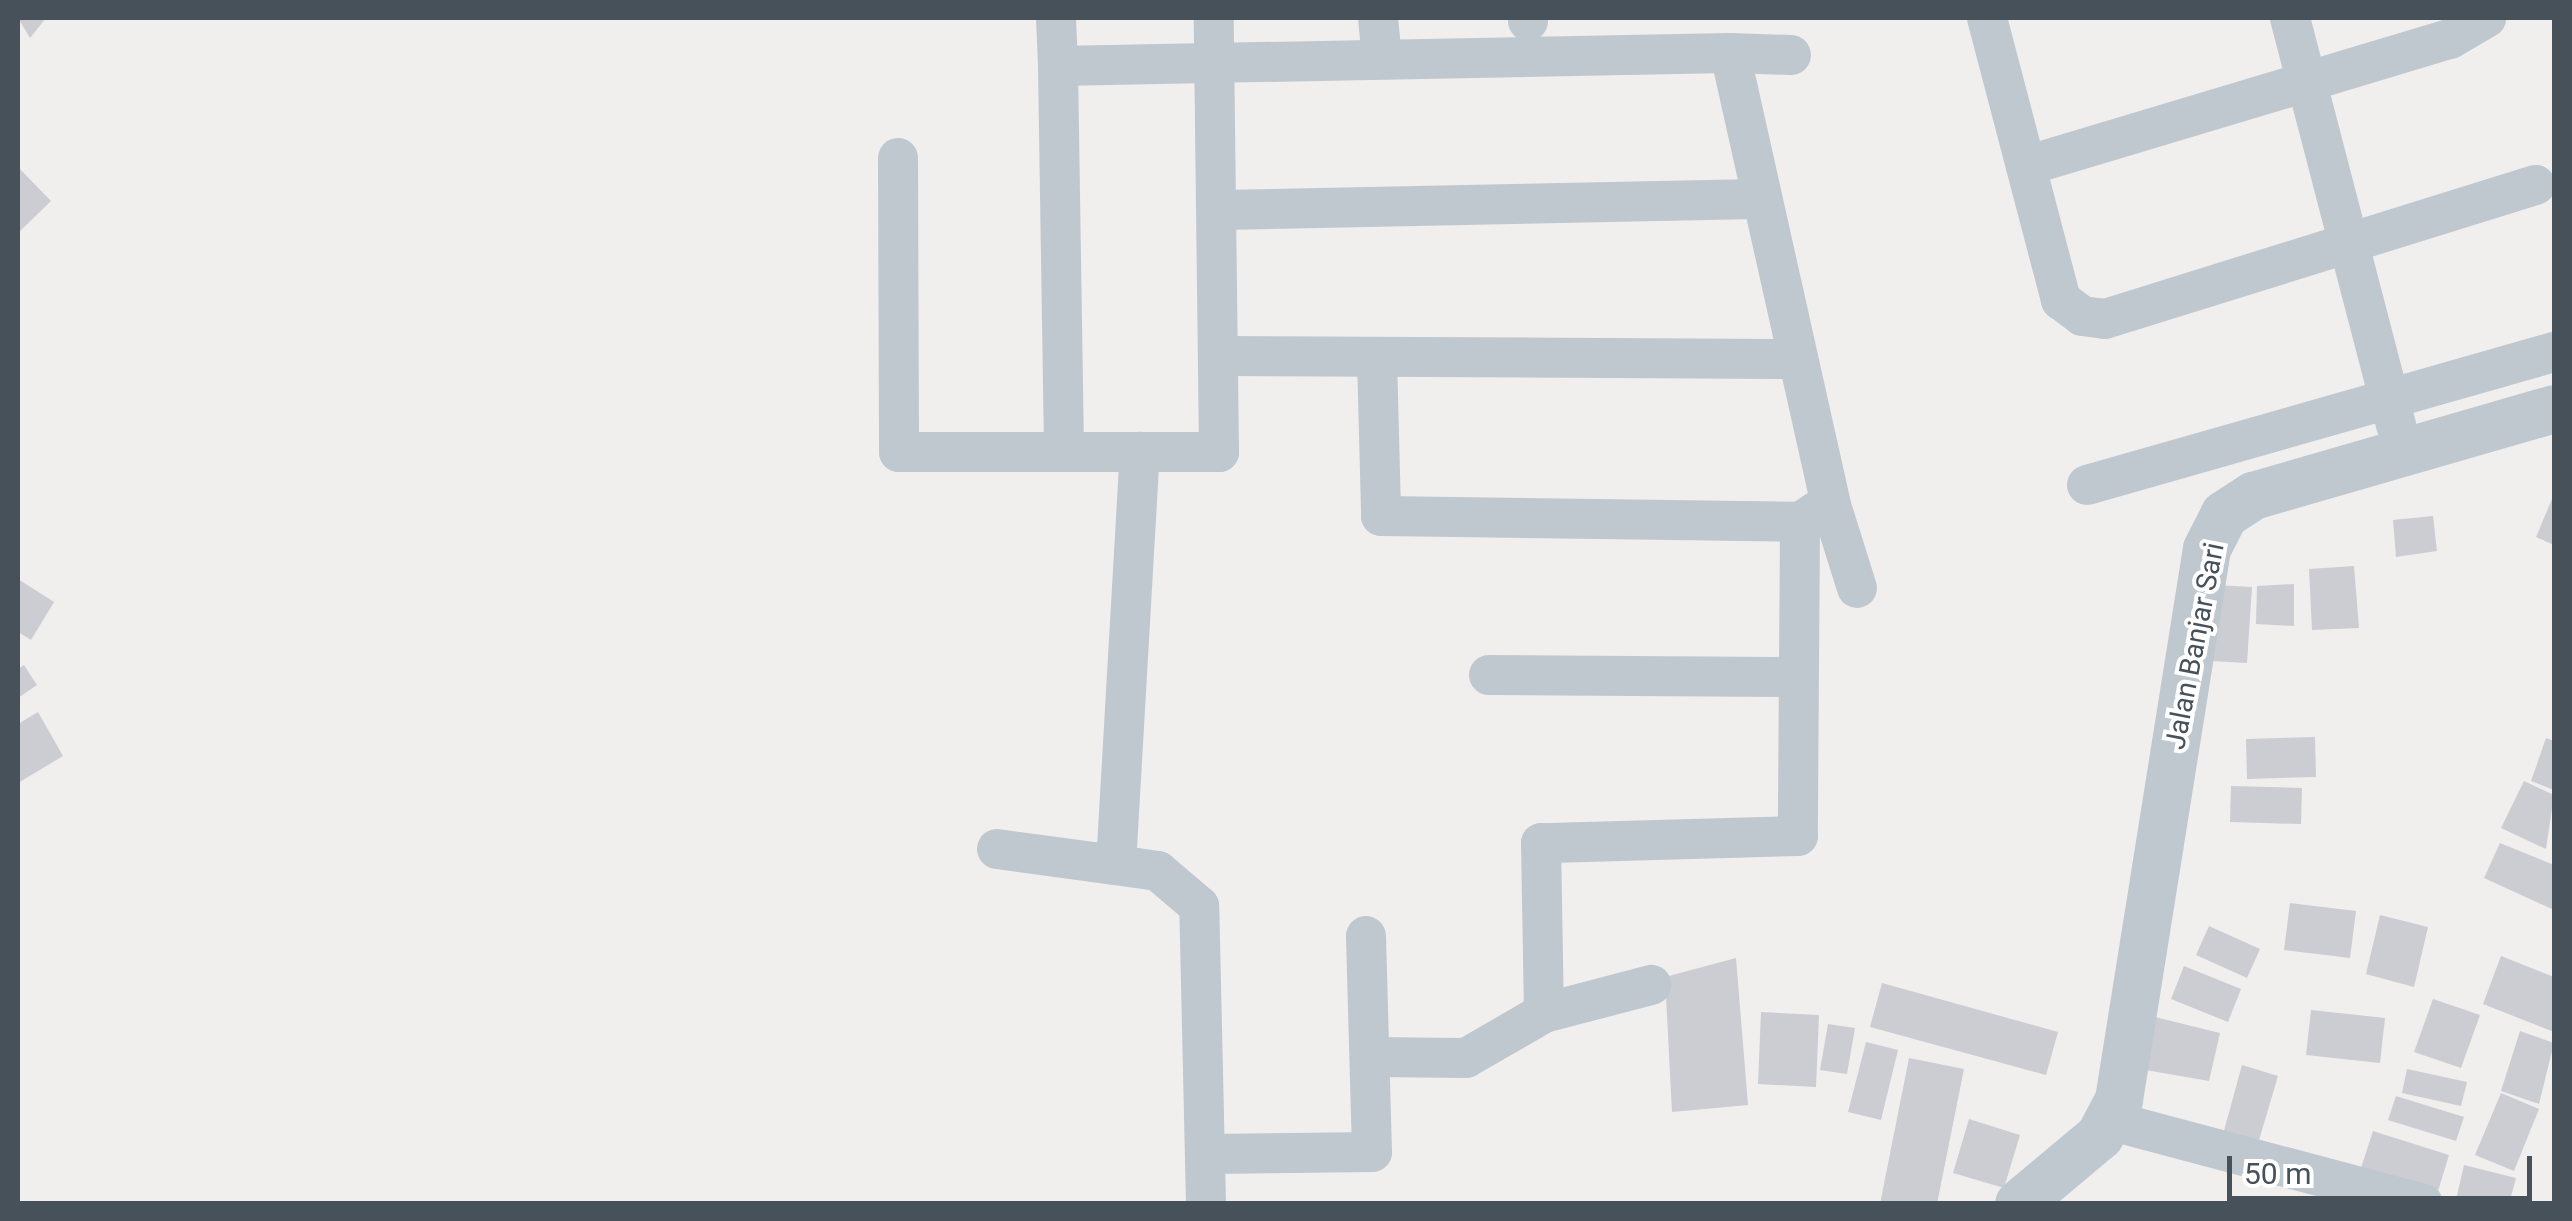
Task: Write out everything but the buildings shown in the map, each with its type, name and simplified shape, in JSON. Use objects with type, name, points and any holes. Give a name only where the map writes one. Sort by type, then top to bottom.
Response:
[{"type":"street","points":[[1056,18],[1064,449]]},
{"type":"street","points":[[898,158],[900,452],[1220,452],[1220,63],[1214,18]]},
{"type":"street","points":[[1378,18],[1382,59]]},
{"type":"street","points":[[1991,18],[2061,300],[2082,316],[2105,319],[2536,185]]},
{"type":"street","points":[[2290,18],[2404,453]]},
{"type":"street","points":[[2026,166],[2450,39],[2486,18]]},
{"type":"street","points":[[1544,1013],[1541,842],[1798,836],[1796,677],[1815,512],[1798,358],[1757,199],[1730,53]]},
{"type":"street","points":[[1058,66],[1791,55]]},
{"type":"street","points":[[1222,210],[1757,199]]},
{"type":"street","points":[[2087,486],[2554,352]]},
{"type":"street","points":[[1222,356],[1798,358]]},
{"type":"street","points":[[1377,358],[1382,516],[1815,512]]},
{"type":"street","name":"Jalan Banjar Sari","points":[[2112,1121],[2207,549],[2224,515],[2253,496],[2554,409]]},
{"type":"street","points":[[1116,865],[1140,452]]},
{"type":"street","points":[[1815,512],[1857,588]]},
{"type":"street","points":[[1489,676],[1796,677]]},
{"type":"street","points":[[997,850],[1158,870],[1199,906],[1206,1204]]},
{"type":"street","points":[[1206,1154],[1372,1152],[1374,1057],[1366,936]]},
{"type":"street","points":[[1374,1057],[1466,1058],[1544,1013],[1652,986]]},
{"type":"street","points":[[2020,1204],[2112,1121],[2353,1194],[2422,1204]]}]
